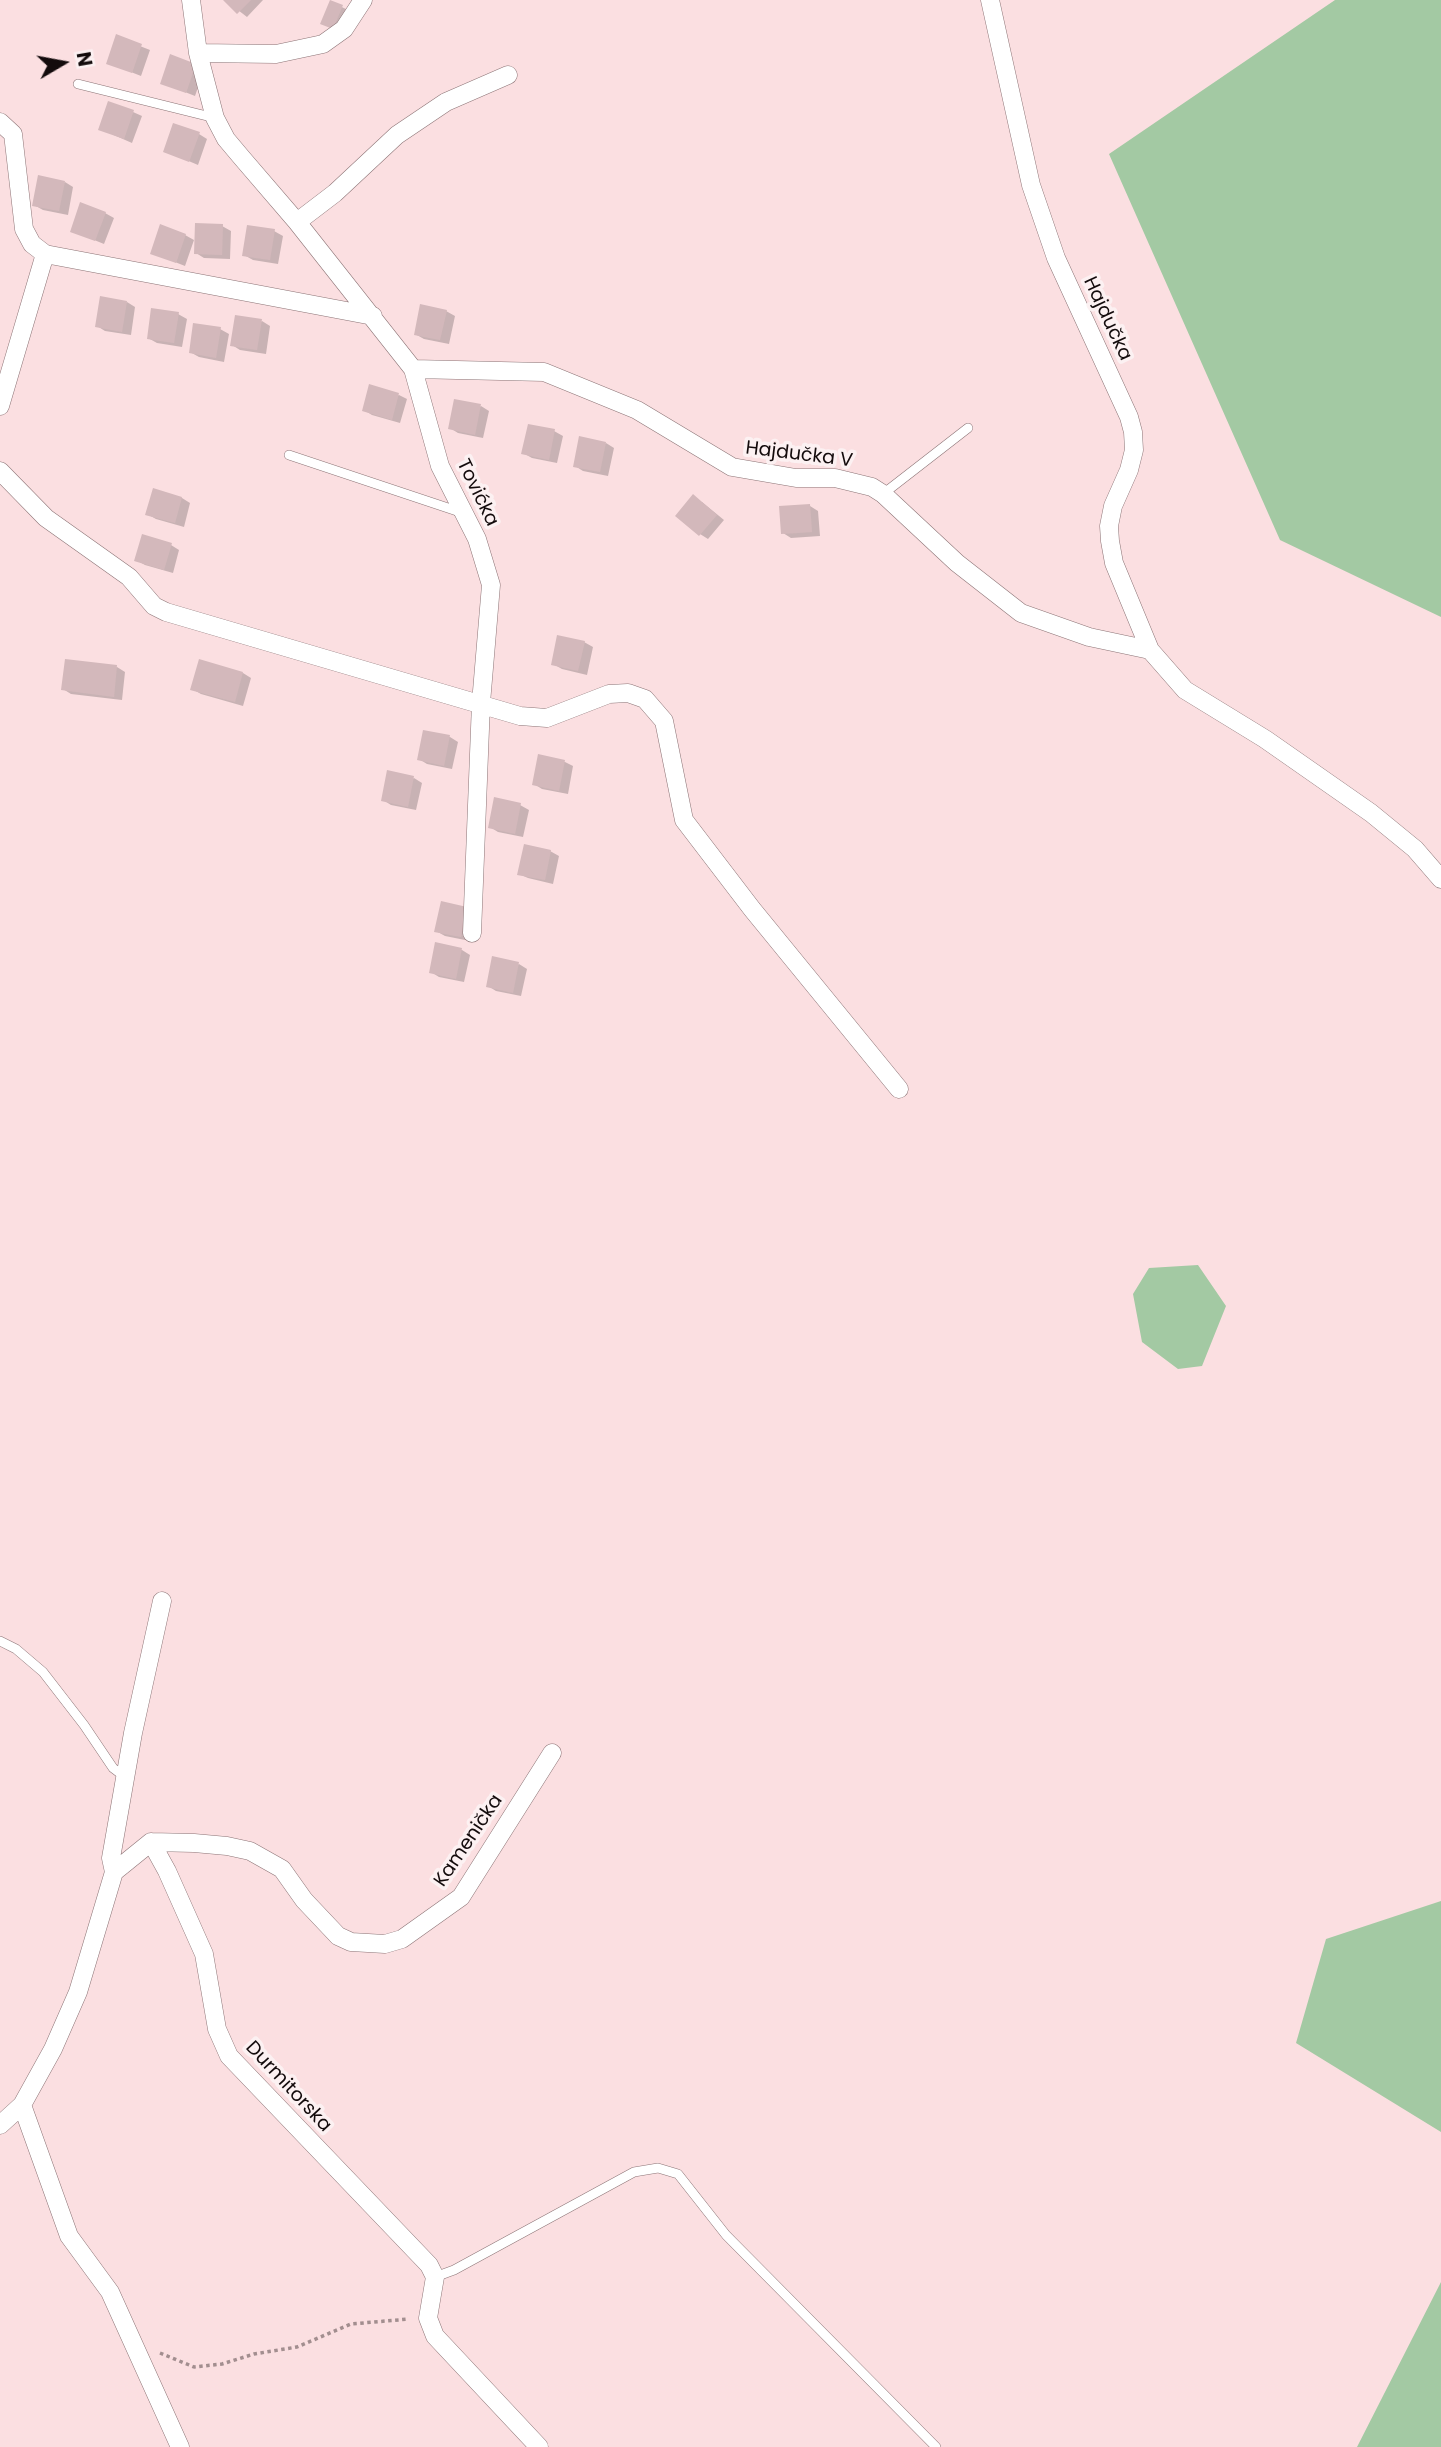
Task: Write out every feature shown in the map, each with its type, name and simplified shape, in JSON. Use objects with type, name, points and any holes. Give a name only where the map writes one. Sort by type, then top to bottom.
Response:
[{"type":"street","name":"Tovićka","points":[[191,0],[198,53],[215,118],[226,139],[297,222],[413,369],[440,466],[477,539],[491,585],[481,703],[472,933]]},
{"type":"street","points":[[198,53],[276,54],[323,44],[344,29],[363,0]]},
{"type":"street","name":"Hajdučka","points":[[990,0],[1031,185],[1056,258],[1129,417],[1133,432],[1134,450],[1129,470],[1113,506],[1109,526],[1110,541],[1114,563],[1150,650],[1185,690],[1265,739],[1371,813],[1415,849],[1441,879]]},
{"type":"street","points":[[297,222],[406,129],[446,102],[508,75]]},
{"type":"street","points":[[0,122],[13,134],[24,229],[32,244],[45,254],[373,316]]},
{"type":"street","points":[[0,405],[45,254]]},
{"type":"street","name":"Hajdučka V","points":[[413,369],[544,372],[637,410],[732,467],[796,478],[835,478],[872,487],[883,494],[957,563],[1021,613],[1089,637],[1150,650]]},
{"type":"street","points":[[0,471],[46,518],[129,577],[154,606],[166,612],[520,716],[547,718],[608,694],[628,693],[645,699],[664,721],[684,820],[752,909],[899,1089]]},
{"type":"street","points":[[0,2125],[22,2105],[53,2049],[78,1992],[114,1872],[111,1858],[125,1778],[162,1601]]},
{"type":"street","name":"Kamenička","points":[[151,1842],[194,1843],[250,1851],[282,1869],[304,1900],[338,1936],[351,1942],[385,1944],[402,1939],[461,1897],[552,1753]]},
{"type":"street","points":[[114,1872],[151,1842]]},
{"type":"street","name":"Durmitorska","points":[[151,1842],[204,1954],[216,2029],[229,2056],[429,2265],[435,2277]]},
{"type":"street","points":[[22,2105],[69,2236],[110,2292],[180,2447]]},
{"type":"street","points":[[435,2277],[428,2318],[435,2336],[539,2447]]},
{"type":"lane","points":[[78,84],[215,118]]},
{"type":"lane","points":[[883,494],[968,428]]},
{"type":"lane","points":[[289,455],[465,514]]},
{"type":"lane","points":[[0,1641],[16,1649],[43,1672],[113,1768],[125,1778]]},
{"type":"lane","points":[[435,2277],[454,2270],[634,2172],[658,2168],[678,2174],[726,2235],[936,2447]]},
{"type":"path","points":[[131,2336],[163,2355],[194,2367],[222,2364],[254,2354],[298,2347],[351,2324],[428,2318]]},
{"type":"green space","points":[[1335,0],[1441,0],[1441,617],[1280,540],[1109,154]]},
{"type":"green space","points":[[1198,1265],[1226,1306],[1202,1366],[1178,1369],[1142,1342],[1133,1294],[1149,1268]]},
{"type":"green space","points":[[1441,1901],[1441,2132],[1296,2043],[1326,1939]]},
{"type":"green space","points":[[1441,2282],[1441,2447],[1357,2447]]},
{"type":"building","points":[[223,0],[251,0],[237,14]]},
{"type":"building","points":[[330,0],[343,5],[333,29],[320,24]]},
{"type":"building","points":[[116,34],[142,44],[132,73],[106,64]]},
{"type":"building","points":[[170,54],[196,64],[186,93],[160,84]]},
{"type":"building","points":[[108,101],[134,110],[124,139],[98,130]]},
{"type":"building","points":[[173,123],[200,132],[189,162],[163,152]]},
{"type":"building","points":[[38,175],[65,181],[59,211],[32,206]]},
{"type":"building","points":[[80,202],[106,212],[95,241],[70,232]]},
{"type":"building","points":[[195,223],[223,224],[222,255],[194,254]]},
{"type":"building","points":[[160,224],[186,234],[176,263],[150,254]]},
{"type":"building","points":[[247,225],[275,229],[270,260],[242,256]]},
{"type":"building","points":[[100,296],[127,301],[122,332],[95,327]]},
{"type":"building","points":[[420,304],[447,310],[440,340],[414,335]]},
{"type":"building","points":[[151,308],[179,312],[174,343],[147,339]]},
{"type":"building","points":[[235,315],[262,319],[257,350],[230,346]]},
{"type":"building","points":[[193,323],[221,327],[216,358],[189,353]]},
{"type":"building","points":[[369,384],[399,393],[392,420],[362,411]]},
{"type":"building","points":[[454,399],[481,404],[475,435],[448,429]]},
{"type":"building","points":[[528,424],[555,429],[549,460],[521,454]]},
{"type":"building","points":[[579,436],[606,442],[600,472],[573,467]]},
{"type":"building","points":[[153,488],[182,497],[175,523],[145,515]]},
{"type":"building","points":[[693,494],[717,515],[699,536],[675,516]]},
{"type":"building","points":[[810,504],[812,532],[781,534],[779,506]]},
{"type":"building","points":[[142,534],[172,543],[164,570],[134,561]]},
{"type":"building","points":[[557,635],[585,641],[578,671],[551,665]]},
{"type":"building","points":[[65,659],[117,665],[114,697],[61,690]]},
{"type":"building","points":[[199,659],[243,672],[235,702],[190,690]]},
{"type":"building","points":[[423,730],[450,735],[444,766],[417,760]]},
{"type":"building","points":[[538,754],[565,760],[559,791],[532,785]]},
{"type":"building","points":[[387,770],[414,776],[408,807],[381,801]]},
{"type":"building","points":[[494,797],[521,803],[515,834],[488,828]]},
{"type":"building","points":[[524,844],[551,850],[545,880],[517,875]]},
{"type":"building","points":[[441,901],[467,907],[461,937],[434,932]]},
{"type":"building","points":[[435,942],[462,948],[456,979],[429,973]]},
{"type":"building","points":[[492,956],[519,962],[513,993],[486,987]]}]
